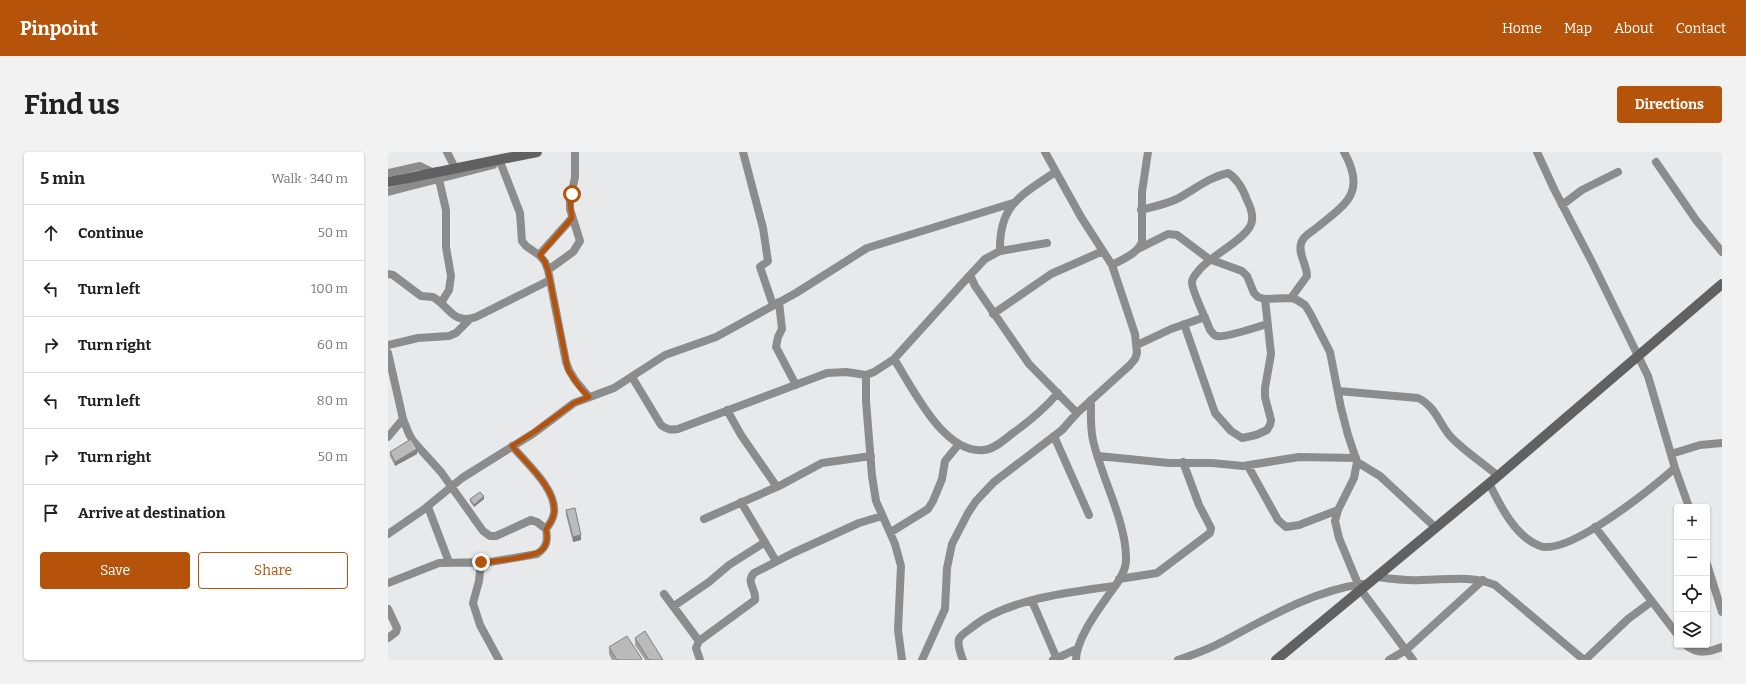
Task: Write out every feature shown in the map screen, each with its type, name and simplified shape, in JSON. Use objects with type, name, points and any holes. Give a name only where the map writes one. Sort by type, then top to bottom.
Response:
[{"type":"street","points":[[447,152],[455,168]]},
{"type":"street","points":[[388,192],[455,168],[537,152]]},
{"type":"street","points":[[548,270],[573,252],[580,241],[572,218],[570,202],[575,177],[575,152]]},
{"type":"street","points":[[743,152],[763,228],[768,261],[760,268],[776,303],[782,326],[776,347],[796,385]]},
{"type":"street","points":[[922,660],[942,618],[946,598],[948,556],[952,544],[976,500],[994,482],[1054,436],[1135,359],[1137,353],[1137,345],[1126,302],[1112,265],[1081,217],[1045,152]]},
{"type":"street","points":[[1140,248],[1142,242],[1142,192],[1148,152]]},
{"type":"street","points":[[1291,298],[1307,276],[1306,266],[1300,249],[1302,239],[1345,204],[1353,192],[1354,185],[1352,168],[1344,152]]},
{"type":"street","points":[[1537,152],[1562,205],[1640,356],[1656,400],[1675,468],[1688,504]]},
{"type":"street","points":[[388,182],[495,164],[499,159]]},
{"type":"street","points":[[499,159],[520,213],[522,241],[526,246],[540,255],[548,270],[568,370],[580,388],[589,397]]},
{"type":"street","points":[[1656,162],[1696,220],[1722,252]]},
{"type":"street","points":[[388,173],[420,166],[436,174],[446,210],[446,247],[451,276],[449,290],[441,302]]},
{"type":"street","points":[[388,534],[428,507],[462,478],[534,432],[574,403],[614,388],[657,359],[673,351],[716,337],[867,248],[1013,203],[1055,172]]},
{"type":"street","points":[[1562,205],[1582,190],[1618,172]]},
{"type":"street","points":[[1141,210],[1177,199],[1202,184],[1223,174],[1228,173],[1233,176],[1243,190],[1250,206],[1252,221],[1248,232],[1209,259],[1192,280],[1192,284],[1210,330],[1218,336],[1267,324]]},
{"type":"street","points":[[1000,251],[1000,233],[1004,220],[1013,203]]},
{"type":"street","points":[[540,255],[572,218]]},
{"type":"street","points":[[1112,265],[1140,248],[1168,234],[1177,235],[1209,259],[1242,271],[1254,293],[1258,297],[1265,299],[1291,298],[1305,305],[1330,352],[1348,435],[1356,460],[1354,478],[1338,510],[1335,521],[1336,529],[1360,587],[1413,660]]},
{"type":"street","points":[[632,377],[661,425],[666,429],[678,429],[796,385],[836,372],[866,374],[874,372],[894,359],[985,260],[1000,251],[1047,243]]},
{"type":"street","points":[[993,314],[1051,274],[1103,251]]},
{"type":"street","points":[[388,274],[393,275],[421,296],[433,297],[441,302],[458,319],[469,320]]},
{"type":"street","points":[[970,275],[975,286],[993,314],[1029,364],[1077,413]]},
{"type":"street","points":[[388,345],[418,338],[449,336],[456,333],[469,320],[550,280]]},
{"type":"street","points":[[1276,660],[1360,587],[1374,580],[1498,476],[1640,356],[1722,284]]},
{"type":"street","points":[[1184,324],[1215,412],[1231,431],[1242,438],[1256,435],[1267,430],[1271,420],[1265,397],[1265,388],[1271,361],[1265,299]]},
{"type":"street","points":[[1137,345],[1184,324],[1205,317]]},
{"type":"street","points":[[388,353],[402,419],[413,441],[441,472],[482,532],[490,536],[504,533],[531,520],[537,522],[546,529],[548,538],[542,550],[536,554],[500,561],[449,562],[432,564],[388,583]]},
{"type":"street","points":[[894,359],[935,424],[951,439],[960,444],[976,449],[984,450],[991,448],[1037,416],[1058,393]]},
{"type":"street","points":[[866,374],[865,390],[876,501],[899,555],[902,572],[898,630],[902,660]]},
{"type":"street","points":[[1338,391],[1418,398],[1424,400],[1434,410],[1451,436],[1498,476]]},
{"type":"street","points":[[1076,660],[1077,649],[1088,628],[1119,579],[1126,562],[1126,552],[1119,522],[1092,432],[1091,400]]},
{"type":"street","points":[[727,410],[741,435],[777,487]]},
{"type":"street","points":[[388,437],[402,419]]},
{"type":"street","points":[[1054,436],[1089,515]]},
{"type":"street","points":[[1671,454],[1700,444],[1722,443]]},
{"type":"street","points":[[890,532],[928,509],[942,479],[945,461],[960,444]]},
{"type":"street","points":[[512,446],[545,484],[551,494],[554,511],[553,518],[546,529]]},
{"type":"street","points":[[704,519],[777,487],[822,463],[871,456]]},
{"type":"street","points":[[1098,456],[1169,462],[1248,466],[1299,457],[1356,460],[1385,481],[1436,528]]},
{"type":"street","points":[[1119,579],[1157,573],[1177,560],[1210,533],[1211,528],[1199,505],[1183,462]]},
{"type":"street","points":[[1248,466],[1278,520],[1286,527],[1299,525],[1338,510]]},
{"type":"street","points":[[1489,483],[1506,515],[1524,535],[1533,543],[1541,547],[1553,548],[1595,527],[1642,495],[1675,468]]},
{"type":"street","points":[[741,502],[776,561]]},
{"type":"street","points":[[428,507],[449,562]]},
{"type":"street","points":[[700,660],[696,648],[699,641],[755,600],[756,595],[750,582],[750,578],[759,569],[859,523],[882,516]]},
{"type":"street","points":[[1595,527],[1674,630]]},
{"type":"street","points":[[674,606],[709,582],[729,565],[765,542]]},
{"type":"street","points":[[481,562],[479,581],[473,602],[480,625],[499,660]]},
{"type":"street","points":[[1710,574],[1722,612]]},
{"type":"street","points":[[1374,580],[1463,578],[1483,580],[1495,585],[1505,592],[1584,660],[1616,628],[1652,602]]},
{"type":"street","points":[[1389,660],[1406,650],[1483,580]]},
{"type":"street","points":[[963,660],[958,645],[959,639],[974,625],[998,612],[1066,592],[1115,586]]},
{"type":"street","points":[[1178,660],[1220,644],[1255,623],[1294,605],[1322,594],[1360,587]]},
{"type":"street","points":[[664,594],[699,641]]},
{"type":"street","points":[[1032,601],[1055,659],[1077,649]]},
{"type":"street","points":[[388,608],[397,628],[396,632],[388,638]]},
{"type":"street","points":[[1691,648],[1696,651],[1711,651],[1722,647]]},
{"type":"building","points":[[411,439],[417,449],[395,462],[390,452]]},
{"type":"building","points":[[480,492],[484,496],[474,505],[470,499]]},
{"type":"building","points":[[575,508],[581,535],[573,537],[566,510]]},
{"type":"building","points":[[645,631],[663,660],[649,660],[635,638]]},
{"type":"building","points":[[627,636],[642,659],[641,660],[617,660],[609,647]]},
{"type":"route","points":[[481,562],[500,561],[536,554],[542,550],[546,544],[548,538],[546,529],[553,518],[554,511],[551,494],[545,484],[512,446],[552,420],[568,406],[589,397],[580,388],[568,370],[548,270],[540,255],[572,218],[570,202],[572,194]]}]
